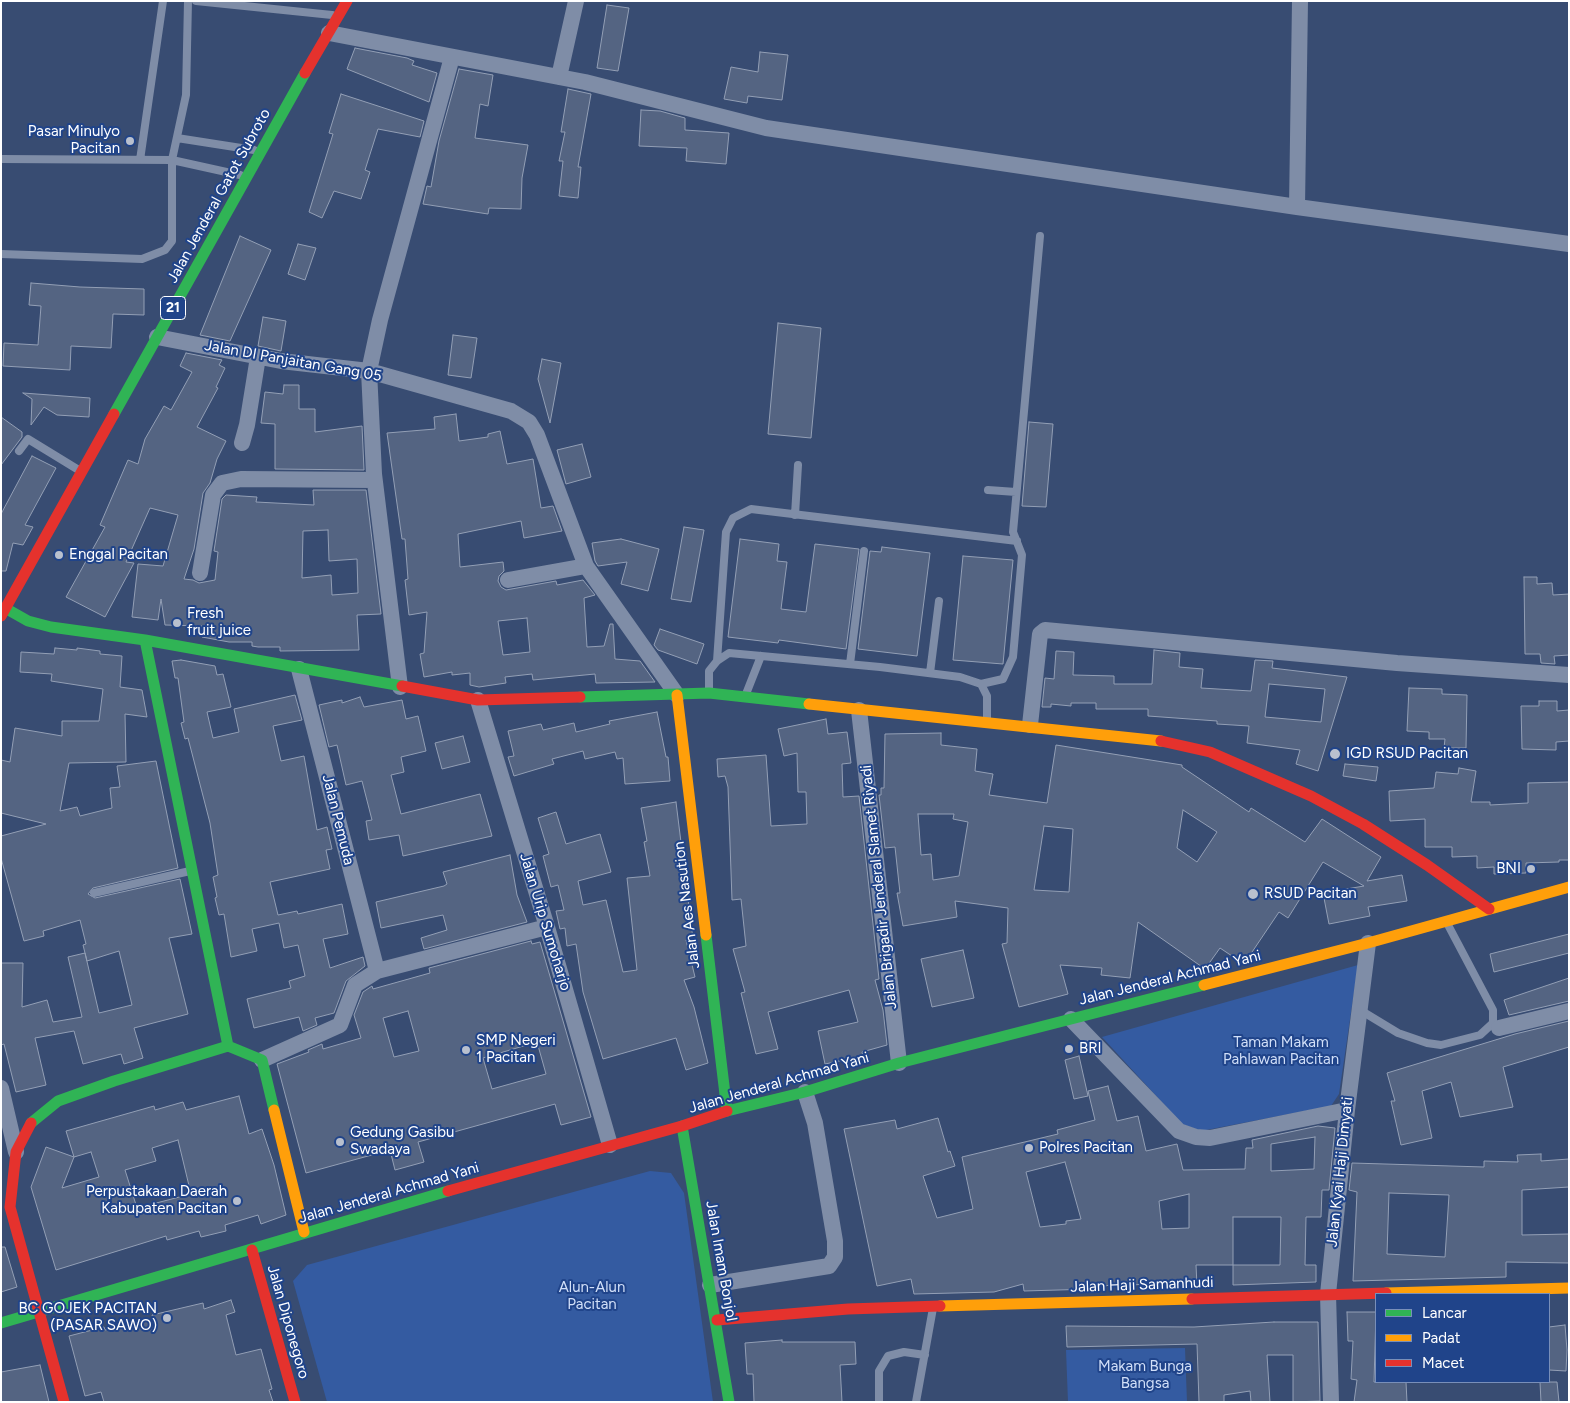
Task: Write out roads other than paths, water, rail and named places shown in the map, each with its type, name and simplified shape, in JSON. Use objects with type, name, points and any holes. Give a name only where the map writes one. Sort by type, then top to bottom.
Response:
[{"type":"main road","name":"Jalan Jenderal Gatot Subroto","points":[[3,610],[346,1]]},
{"type":"main road","points":[[3,610],[51,627],[145,640],[400,688],[478,700],[709,693],[1165,741],[1210,752],[1254,769],[1311,796],[1363,824],[1427,865],[1489,909]]},
{"type":"main road","points":[[145,640],[228,1046]]},
{"type":"main road","name":"Jalan Aes Nasution","points":[[677,695],[727,1112]]},
{"type":"main road","name":"Jalan Jenderal Achmad Yani","points":[[1,1323],[252,1250],[304,1232],[727,1112],[805,1092],[898,1063],[1368,943],[1569,887]]},
{"type":"main road","points":[[64,1402],[10,1207],[16,1152],[31,1123],[58,1101],[114,1081],[228,1046],[262,1060],[304,1232]]},
{"type":"main road","name":"Jalan Imam Bonjol","points":[[682,1126],[717,1320],[729,1402]]},
{"type":"main road","name":"Jalan Diponegoro","points":[[252,1250],[295,1402]]},
{"type":"main road","name":"Jalan Haji Samanhudi","points":[[717,1320],[848,1309],[1569,1288]]},
{"type":"street","points":[[559,77],[576,1]]},
{"type":"street","points":[[1296,207],[1300,1]]},
{"type":"street","points":[[329,33],[559,77],[766,128],[1296,207],[1569,244]]},
{"type":"street","points":[[400,688],[374,480],[369,371],[380,320],[452,57]]},
{"type":"street","name":"Jalan DI Panjaitan Gang 05","points":[[157,336],[258,357],[369,371],[511,411],[529,422],[537,435],[586,566],[677,695]]},
{"type":"street","points":[[242,443],[258,357]]},
{"type":"street","points":[[200,573],[213,495],[222,483],[241,478],[374,480]]},
{"type":"street","points":[[508,580],[586,566]]},
{"type":"street","points":[[1030,726],[1040,634],[1045,630],[1397,663],[1569,675]]},
{"type":"street","name":"Jalan Pemuda","points":[[299,669],[377,971]]},
{"type":"street","name":"Jalan Urip Sumoharjo","points":[[478,700],[547,927],[610,1145]]},
{"type":"street","name":"Jalan Brigadir Jenderal Slamet Riyadi","points":[[858,710],[898,1063]]},
{"type":"street","points":[[262,1060],[340,1025],[355,985],[377,971],[547,927]]},
{"type":"street","name":"Jalan Kyai Haji Dimyati","points":[[1331,1402],[1328,1294],[1347,1110],[1368,943]]},
{"type":"street","points":[[1498,1028],[1569,1011]]},
{"type":"street","points":[[1071,1019],[1179,1131],[1196,1137],[1210,1138],[1347,1110]]},
{"type":"street","points":[[1,1088],[16,1152]]},
{"type":"street","points":[[710,1284],[829,1266],[835,1257],[835,1241],[815,1123],[805,1092]]},
{"type":"lane","points":[[140,160],[163,1]]},
{"type":"lane","points":[[1,254],[142,260],[165,250],[172,241],[172,160],[186,95],[188,1]]},
{"type":"lane","points":[[196,1],[339,16]]},
{"type":"lane","points":[[177,138],[260,151]]},
{"type":"lane","points":[[1,159],[172,160],[247,176]]},
{"type":"lane","points":[[709,693],[709,671],[717,661],[729,652],[960,676],[980,684],[1003,679],[1013,656],[1022,555],[1013,532],[1040,236]]},
{"type":"lane","points":[[19,451],[28,439],[82,472]]},
{"type":"lane","points":[[795,515],[798,465]]},
{"type":"lane","points":[[988,490],[1016,492]]},
{"type":"lane","points":[[717,661],[726,532],[733,518],[752,509],[1016,540]]},
{"type":"lane","points":[[850,664],[864,551]]},
{"type":"lane","points":[[930,673],[939,601]]},
{"type":"lane","points":[[745,697],[761,656]]},
{"type":"lane","points":[[980,684],[987,696],[987,722]]},
{"type":"lane","points":[[94,892],[192,870]]},
{"type":"lane","points":[[1360,1010],[1398,1033],[1427,1043],[1441,1045],[1480,1035],[1493,1023],[1493,1010],[1447,921]]},
{"type":"lane","points":[[916,1402],[934,1306]]},
{"type":"lane","points":[[879,1402],[880,1370],[888,1356],[904,1352],[926,1355]]},
{"type":"place","name":"Pasar Minulyo Pacitan","points":[[130,141]]},
{"type":"place","name":"Enggal Pacitan","points":[[59,555]]},
{"type":"place","name":"Fresh fruit juice","points":[[177,623]]},
{"type":"place","name":"IGD RSUD Pacitan","points":[[1335,754]]},
{"type":"place","name":"BNI","points":[[1531,869]]},
{"type":"place","name":"RSUD Pacitan","points":[[1253,894]]},
{"type":"place","name":"BRI","points":[[1069,1049]]},
{"type":"place","name":"SMP Negeri 1 Pacitan","points":[[466,1050]]},
{"type":"place","name":"Gedung Gasibu Swadaya","points":[[340,1142]]},
{"type":"place","name":"Polres Pacitan","points":[[1029,1148]]},
{"type":"place","name":"Perpustakaan Daerah Kabupaten Pacitan","points":[[237,1201]]},
{"type":"place","name":"BC GOJEK PACITAN (PASAR SAWO)","points":[[167,1318]]},
{"type":"park label","name":"Taman Makam Pahlawan Pacitan","points":[[1281,1052]]},
{"type":"park label","name":"Alun-Alun Pacitan","points":[[592,1296]]},
{"type":"park label","name":"Makam Bunga Bangsa","points":[[1145,1376]]}]
